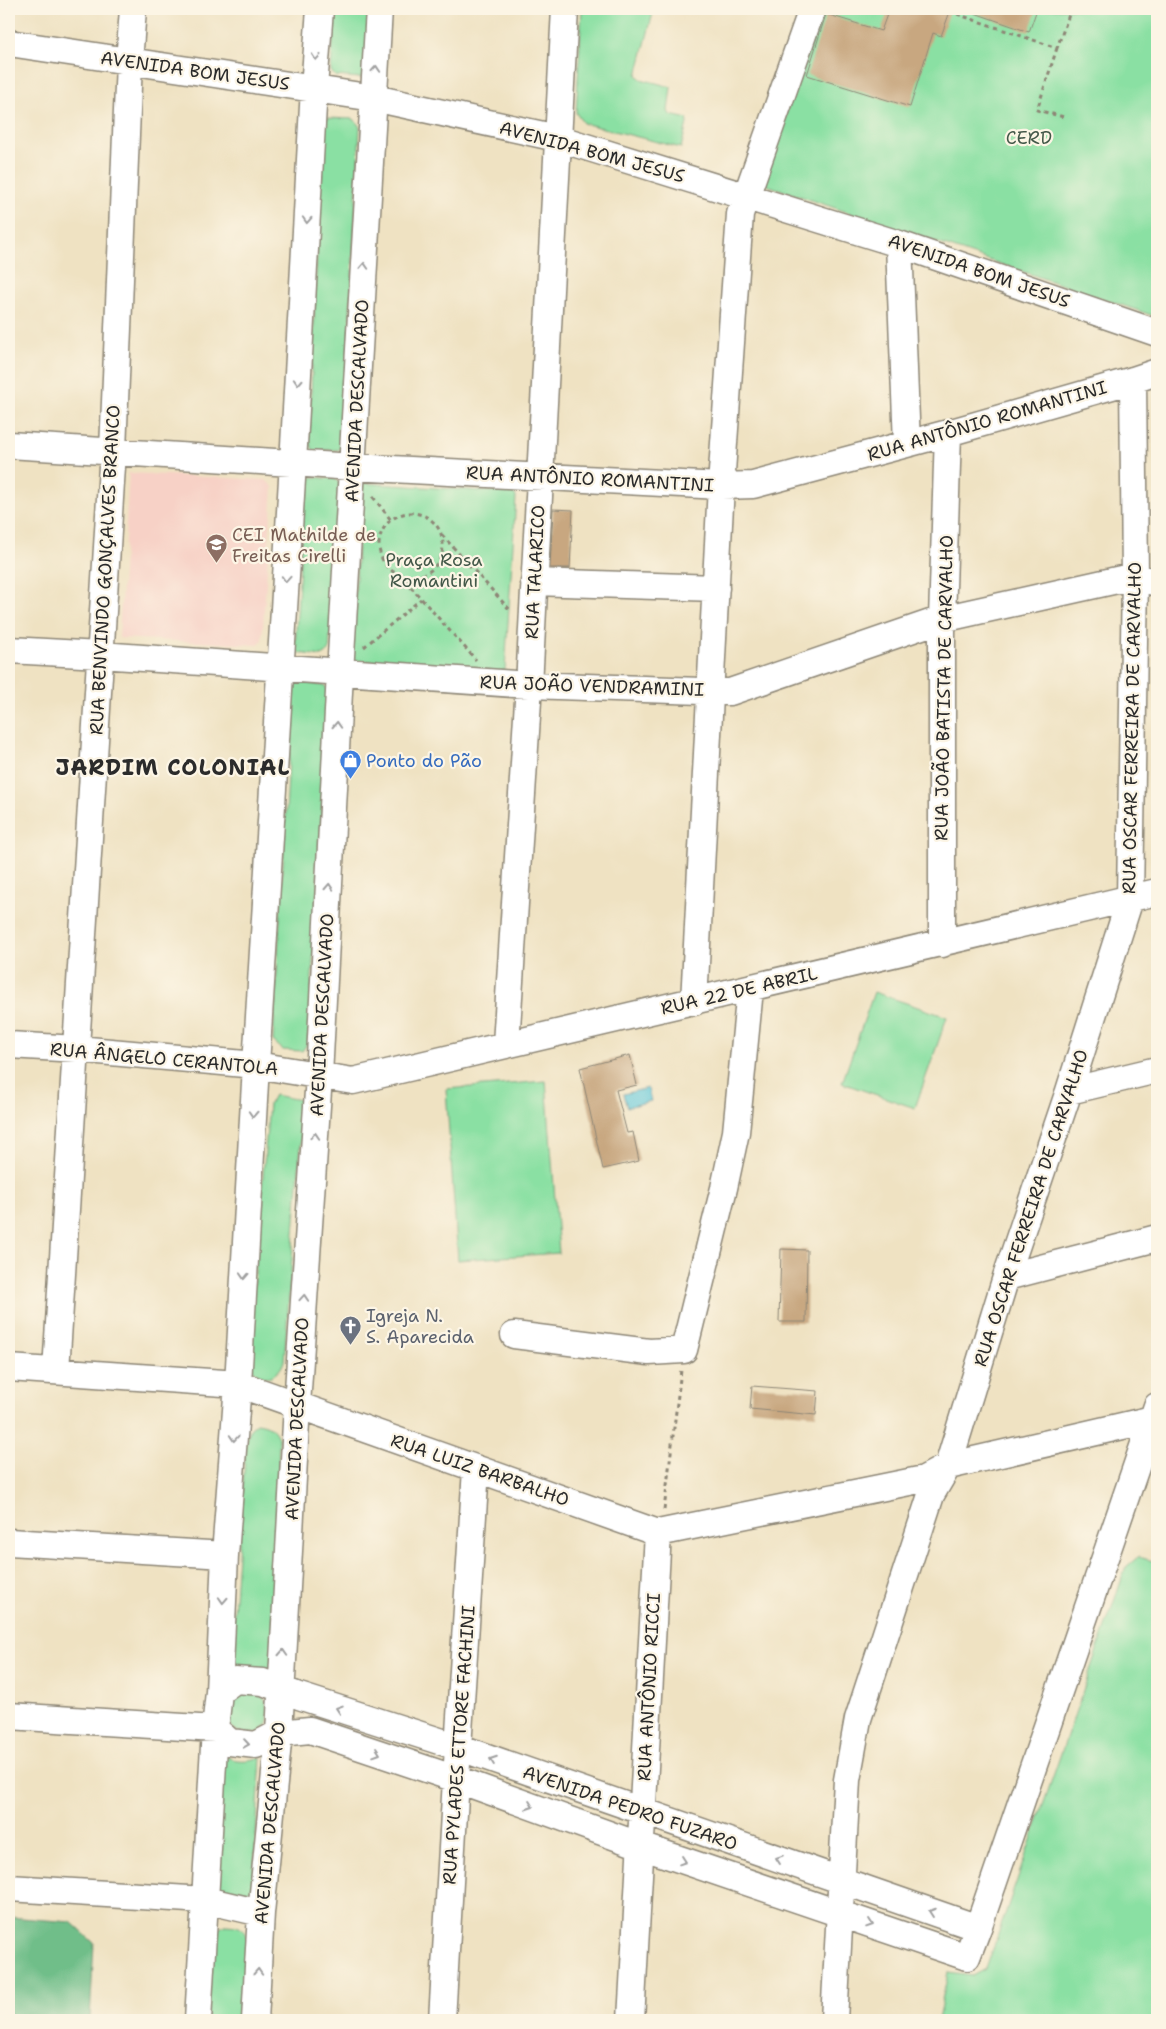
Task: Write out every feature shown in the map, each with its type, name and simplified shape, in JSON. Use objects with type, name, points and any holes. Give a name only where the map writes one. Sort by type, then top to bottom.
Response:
[{"type":"street","name":"RUA BENVINDO GONÇALVES BRANCO","points":[[56,1371],[112,450],[133,9]]},
{"type":"street","points":[[198,2020],[320,9]]},
{"type":"street","name":"AVENIDA DESCALVADO","points":[[255,2020],[261,1913],[279,1733],[297,1405],[319,1076],[340,673],[379,9]]},
{"type":"street","name":"RUA TALARICO","points":[[506,1044],[529,685],[564,9]]},
{"type":"street","points":[[694,1002],[721,486],[740,214],[812,9]]},
{"type":"street","name":"AVENIDA BOM JESUS","points":[[9,44],[374,98],[557,138],[899,244],[1157,332]]},
{"type":"street","points":[[899,244],[907,444]]},
{"type":"street","name":"RUA ANTÔNIO ROMANTINI","points":[[9,445],[112,450],[293,464],[721,486],[753,485],[948,433],[1157,372]]},
{"type":"street","name":"RUA OSCAR FERREIRA DE CARVALHO","points":[[834,2020],[847,1780],[858,1720],[931,1495],[948,1466],[1006,1277],[1069,1091],[1130,899],[1146,580],[1133,380]]},
{"type":"street","name":"RUA JOÃO BATISTA DE CARVALHO","points":[[942,944],[942,619],[948,433]]},
{"type":"street","name":"RUA JOÃO VENDRAMINI","points":[[9,650],[529,685],[730,692],[942,619],[1146,580]]},
{"type":"street","points":[[534,582],[716,588]]},
{"type":"street","name":"RUA 22 DE ABRIL","points":[[319,1076],[353,1081],[1157,892]]},
{"type":"street","points":[[514,1335],[650,1352],[684,1350],[736,1132],[750,989]]},
{"type":"street","name":"RUA ÂNGELO CERANTOLA","points":[[9,1045],[77,1049],[256,1065],[319,1076]]},
{"type":"street","points":[[1069,1091],[1157,1070]]},
{"type":"street","points":[[1006,1277],[1157,1238]]},
{"type":"street","name":"RUA LUIZ BARBALHO","points":[[9,1368],[238,1384],[658,1533]]},
{"type":"street","points":[[658,1533],[924,1479],[948,1466],[1155,1413]]},
{"type":"street","points":[[978,1928],[1155,1413]]},
{"type":"street","name":"RUA PYLADES ETTORE FACHINI","points":[[442,2020],[476,1469]]},
{"type":"street","name":"RUA ANTÔNIO RICCI","points":[[631,2020],[641,1846],[641,1812],[658,1533]]},
{"type":"street","points":[[9,1542],[225,1555]]},
{"type":"street","points":[[219,1692],[235,1680],[263,1682],[281,1690]]},
{"type":"street","name":"AVENIDA PEDRO FUZARO","points":[[279,1733],[310,1730],[456,1779],[641,1846],[967,1957],[978,1928],[458,1747],[281,1690]]},
{"type":"street","points":[[9,1716],[215,1729],[230,1742],[256,1746],[279,1733]]},
{"type":"street","points":[[9,1888],[205,1900],[261,1913]]},
{"type":"path","points":[[942,9],[1058,48]]},
{"type":"path","points":[[1064,117],[1037,110],[1071,9]]},
{"type":"path","points":[[368,491],[391,520]]},
{"type":"path","points":[[479,663],[399,575],[386,564],[380,550],[380,539],[384,528],[391,520],[400,515],[420,514],[429,518],[510,610]]},
{"type":"path","points":[[399,575],[409,577],[420,576],[437,564],[443,550],[442,534]]},
{"type":"path","points":[[358,652],[421,599]]},
{"type":"path","points":[[658,1533],[664,1513],[684,1350]]},
{"type":"shaded area","name":"CEI Mathilde de Freitas Cirelli","points":[[129,473],[266,480],[273,487],[262,640],[258,645],[119,638]]},
{"type":"green space","points":[[335,9],[369,9],[366,71],[361,78],[335,76],[331,71]]},
{"type":"green space","points":[[582,9],[654,9],[637,75],[641,79],[671,87],[668,111],[670,115],[688,119],[681,148],[583,123],[576,113]]},
{"type":"green space","name":"CERD","points":[[823,9],[1157,9],[1157,317],[767,185],[763,178]]},
{"type":"green space","points":[[326,118],[354,119],[360,127],[343,446],[338,450],[313,450],[309,442],[322,133]]},
{"type":"green space","points":[[311,477],[335,479],[340,484],[329,651],[322,656],[299,653],[295,648],[305,483]]},
{"type":"green space","name":"Praça Rosa Romantini","points":[[362,483],[514,493],[516,497],[505,670],[356,660],[351,657]]},
{"type":"green space","points":[[298,682],[325,686],[329,691],[308,1043],[302,1051],[283,1050],[273,1041],[293,689]]},
{"type":"green space","points":[[874,992],[947,1017],[915,1108],[842,1083]]},
{"type":"green space","points":[[546,1081],[559,1253],[458,1260],[446,1089]]},
{"type":"green space","points":[[274,1095],[300,1100],[304,1106],[284,1361],[275,1374],[267,1377],[257,1374],[248,1357],[269,1104]]},
{"type":"green space","points":[[257,1423],[271,1428],[279,1440],[272,1665],[268,1672],[230,1669],[246,1443],[250,1429]]},
{"type":"green space","points":[[1138,1557],[1157,1562],[1157,2020],[938,2020],[948,1973],[973,1976],[986,1969],[1126,1567]]},
{"type":"green space","points":[[249,1693],[256,1694],[265,1699],[268,1707],[268,1724],[257,1734],[237,1731],[231,1727],[228,1721],[229,1710],[232,1704],[243,1695]]},
{"type":"green space","points":[[223,1754],[232,1759],[242,1760],[261,1757],[253,1882],[250,1892],[243,1896],[229,1897],[220,1890],[215,1877]]},
{"type":"green space","points":[[9,1917],[71,1922],[94,1943],[90,2020],[9,2020]]},
{"type":"green space","points":[[225,1925],[240,1928],[248,1941],[244,2020],[207,2020],[213,1941],[218,1929]]},
{"type":"water","points":[[648,1088],[651,1101],[627,1107],[623,1094]]},
{"type":"building","points":[[889,9],[951,9],[941,36],[933,33],[910,107],[807,75],[826,14],[881,31]]},
{"type":"building","points":[[970,9],[1037,9],[1029,32],[969,11]]},
{"type":"building","points":[[553,509],[573,510],[570,568],[550,568]]},
{"type":"building","points":[[630,1055],[637,1085],[616,1090],[627,1133],[633,1132],[639,1161],[603,1169],[580,1068]]},
{"type":"building","points":[[781,1249],[807,1250],[806,1322],[779,1322]]},
{"type":"building","points":[[752,1386],[818,1391],[816,1415],[750,1409]]},
{"type":"place","name":"CEI Mathilde de Freitas Cirelli","points":[[216,564]]},
{"type":"place","name":"Ponto do Pão","points":[[350,780]]},
{"type":"place","name":"Igreja N. S. Aparecida","points":[[350,1345]]},
{"type":"district","name":"JARDIM COLONIAL","points":[[173,767]]}]
